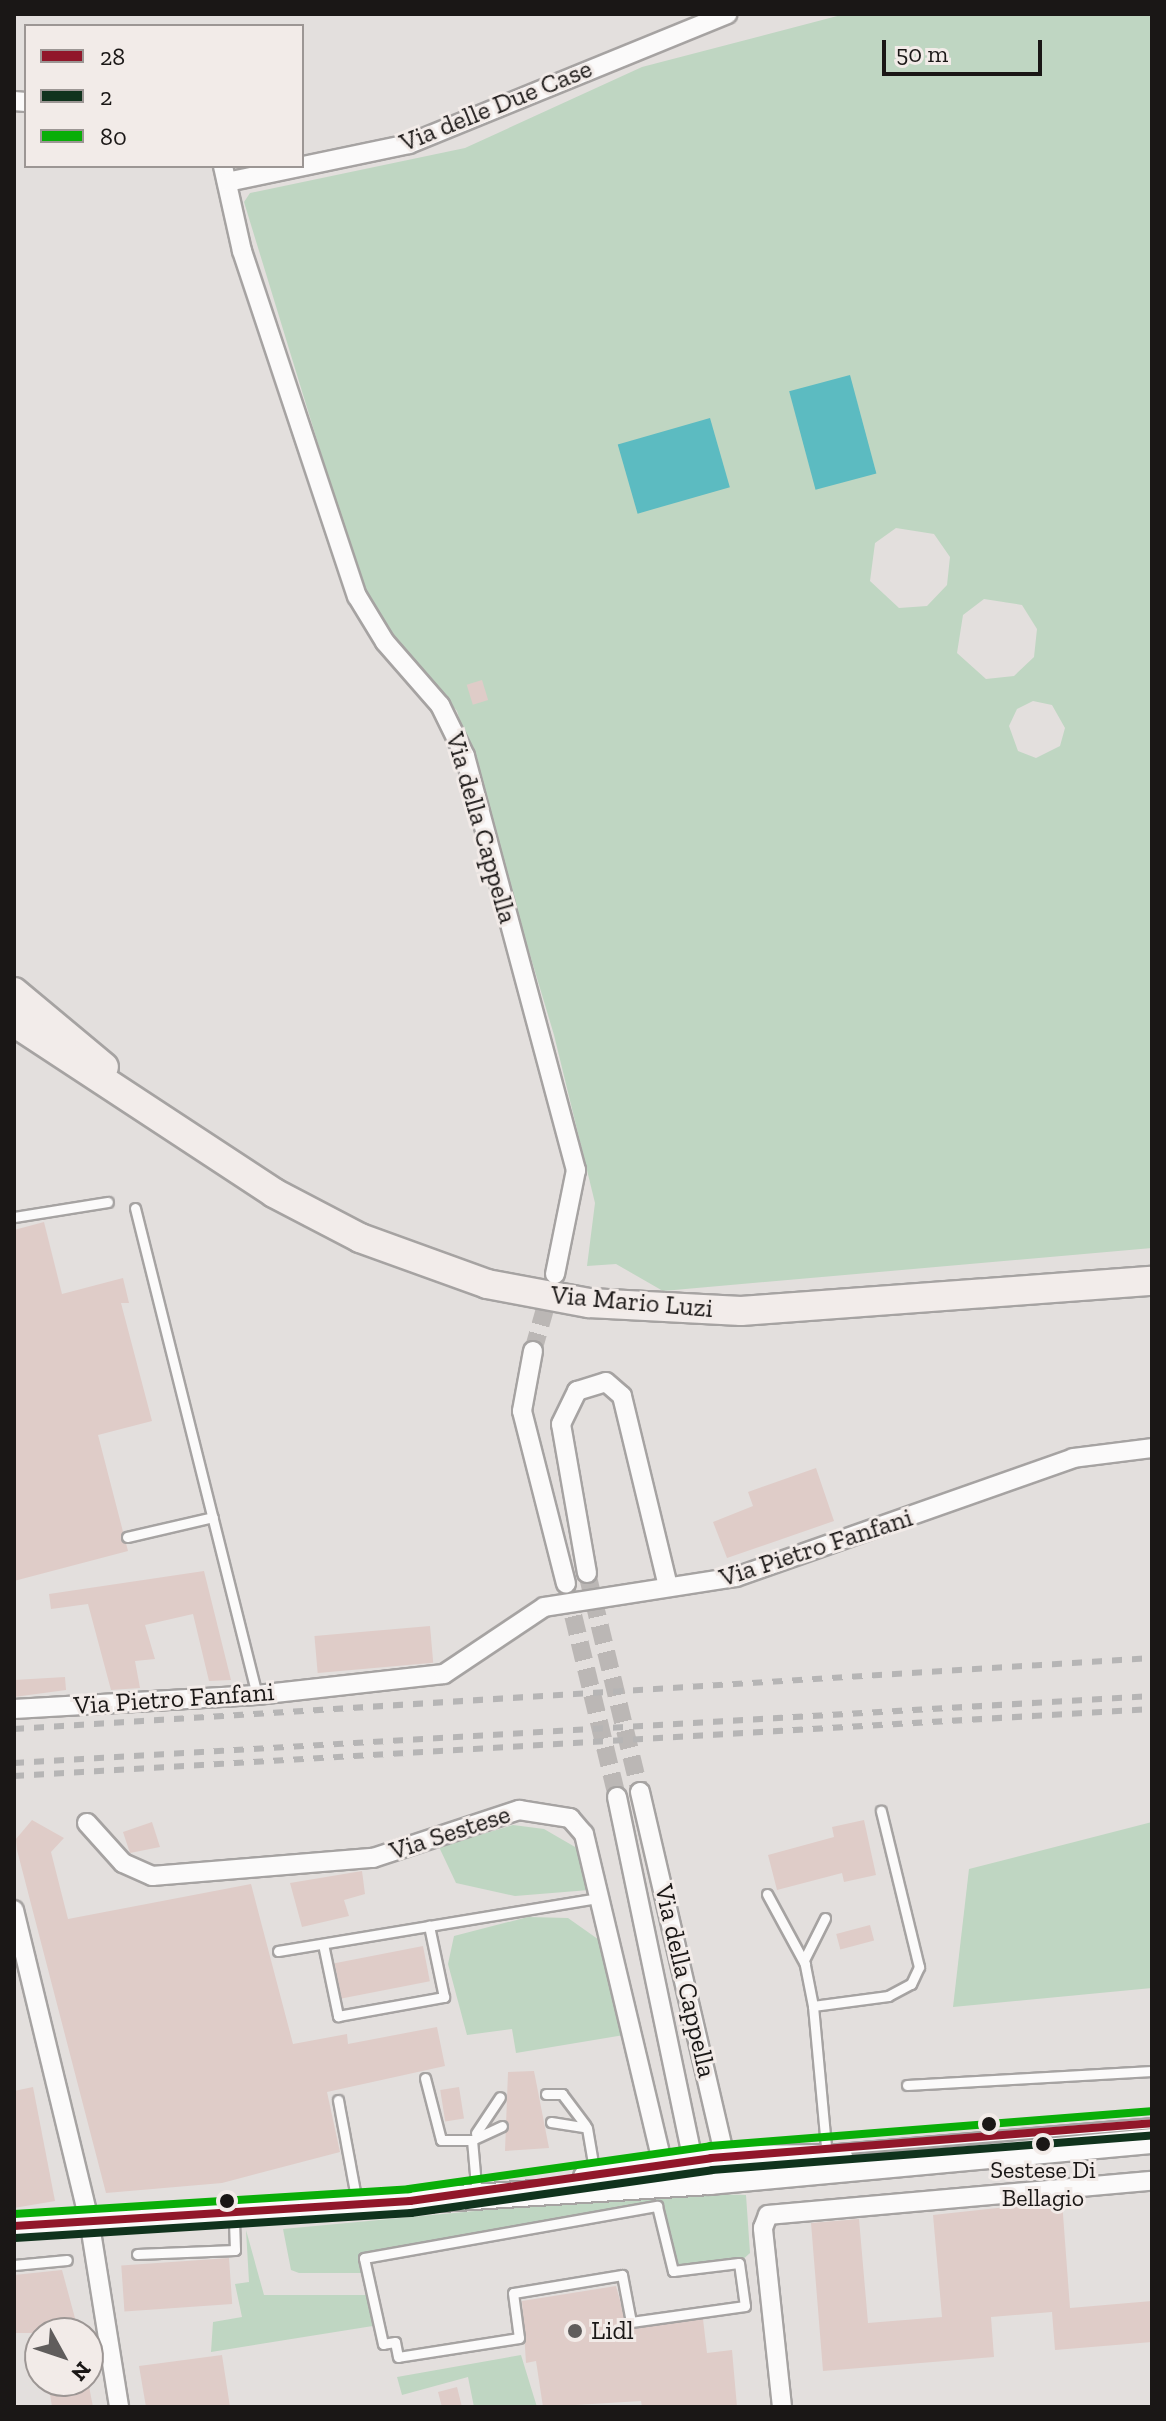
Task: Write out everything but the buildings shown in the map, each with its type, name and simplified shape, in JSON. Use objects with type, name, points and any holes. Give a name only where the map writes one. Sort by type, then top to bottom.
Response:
[{"type":"main road","name":"Via Mario Luzi","points":[[14,992],[154,1114]]},
{"type":"main road","name":"Via Mario Luzi","points":[[14,1022],[274,1193],[360,1238],[487,1284],[589,1303],[741,1311],[1152,1281]]},
{"type":"main road","points":[[14,2226],[410,2201],[823,2163],[937,2160],[1152,2141]]},
{"type":"main road","points":[[601,2185],[663,2165],[709,2159],[755,2155],[823,2163]]},
{"type":"street","name":"Via delle Due Case","points":[[304,161],[409,144],[728,14]]},
{"type":"street","name":"Via delle Due Case","points":[[225,174],[262,168]]},
{"type":"street","name":"Via della Cappella","points":[[225,174],[242,251],[357,596],[440,705],[465,756],[576,1170],[555,1274]]},
{"type":"street","points":[[533,1351],[522,1411],[566,1583]]},
{"type":"street","points":[[587,1573],[561,1424],[577,1391],[606,1382],[622,1396],[668,1586]]},
{"type":"street","name":"Via Pietro Fanfani","points":[[14,1709],[257,1695],[444,1674],[527,1613],[668,1586],[736,1577],[1073,1458],[1152,1448]]},
{"type":"street","name":"Via della Cappella","points":[[640,1792],[709,2159]]},
{"type":"street","name":"Via della Cappella","points":[[617,1797],[709,2159]]},
{"type":"street","name":"Via Sestese","points":[[87,1823],[136,1873],[168,1876],[373,1858],[497,1814],[543,1811],[578,1825],[599,1898],[663,2165]]},
{"type":"street","points":[[14,1910],[20,1963],[89,2219],[119,2407]]},
{"type":"street","points":[[601,2185],[709,2159],[823,2163]]},
{"type":"street","points":[[782,2407],[766,2217],[1152,2181]]},
{"type":"lane","points":[[14,1217],[108,1202]]},
{"type":"lane","points":[[135,1208],[257,1695]]},
{"type":"lane","points":[[127,1537],[213,1517]]},
{"type":"lane","points":[[813,2006],[888,1996],[911,1984],[919,1967],[881,1811]]},
{"type":"lane","points":[[767,1894],[807,1967]]},
{"type":"lane","points":[[278,1951],[599,1898]]},
{"type":"lane","points":[[825,1918],[806,1952],[813,2006],[823,2163],[1152,2123]]},
{"type":"lane","points":[[323,1944],[338,2016],[444,1997],[429,1926]]},
{"type":"lane","points":[[907,2085],[1152,2071]]},
{"type":"lane","points":[[425,2078],[441,2140],[473,2138],[502,2126]]},
{"type":"lane","points":[[546,2094],[562,2094],[587,2128],[601,2185]]},
{"type":"lane","points":[[476,2195],[473,2138],[500,2097]]},
{"type":"lane","points":[[338,2100],[357,2204]]},
{"type":"lane","points":[[551,2122],[587,2128]]},
{"type":"lane","points":[[657,2206],[673,2271],[739,2263],[745,2306],[631,2322],[622,2275],[513,2293],[519,2338],[398,2357],[395,2342],[383,2344],[364,2258],[657,2206]]},
{"type":"lane","points":[[137,2254],[235,2250],[233,2211]]},
{"type":"lane","points":[[14,2265],[67,2260]]},
{"type":"green space","points":[[845,14],[1152,14],[1152,1248],[663,1291],[616,1264],[587,1266],[595,1203],[554,1035],[457,711],[402,653],[362,587],[244,202],[250,193],[465,148],[642,67]],"holes":[[[896,528],[934,534],[950,557],[947,585],[927,606],[899,608],[870,581],[875,543]],[[984,599],[1022,605],[1037,629],[1034,657],[1014,676],[986,679],[957,653],[963,615]],[[1033,701],[1052,705],[1065,728],[1060,746],[1036,758],[1018,751],[1009,726],[1017,709]]]},
{"type":"green space","points":[[1152,1822],[1152,1988],[953,2007],[969,1869]]},
{"type":"green space","points":[[513,1825],[544,1829],[582,1851],[589,1890],[515,1896],[456,1883],[439,1847]]},
{"type":"green space","points":[[528,1917],[568,1918],[602,1942],[624,2035],[516,2053],[512,2029],[467,2035],[448,1964],[454,1936]]},
{"type":"green space","points":[[667,2193],[746,2195],[750,2253],[739,2263],[673,2271],[657,2206],[364,2258],[367,2273],[299,2273],[291,2270],[283,2229]]},
{"type":"green space","points":[[246,2230],[264,2295],[372,2295],[379,2325],[211,2352],[213,2322],[242,2317],[235,2284],[249,2282]]},
{"type":"green space","points":[[521,2355],[537,2407],[474,2407],[468,2377],[402,2395],[397,2377]]},
{"type":"water","points":[[850,375],[876,474],[816,490],[789,391]]},
{"type":"water","points":[[710,418],[730,487],[638,514],[618,444]]},
{"type":"tunnel","points":[[533,1351],[551,1288]]},
{"type":"tunnel","points":[[587,1573],[640,1792]]},
{"type":"tunnel","points":[[567,1590],[617,1797]]},
{"type":"railway","points":[[14,1729],[1152,1658]]},
{"type":"railway","points":[[14,1763],[1152,1696]]},
{"type":"railway","points":[[14,1776],[1152,1709]]},
{"type":"transit line","name":"80","points":[[14,2214],[409,2189],[710,2146],[1151,2111]]},
{"type":"transit line","name":"28","points":[[14,2226],[410,2201],[711,2158],[1152,2123]]},
{"type":"transit line","name":"2","points":[[15,2238],[411,2213],[712,2170],[1152,2135]]},
{"type":"place","name":"Sestese Di Bellagio","points":[[1043,2144]]},
{"type":"place","name":"Lidl","points":[[575,2331]]}]
